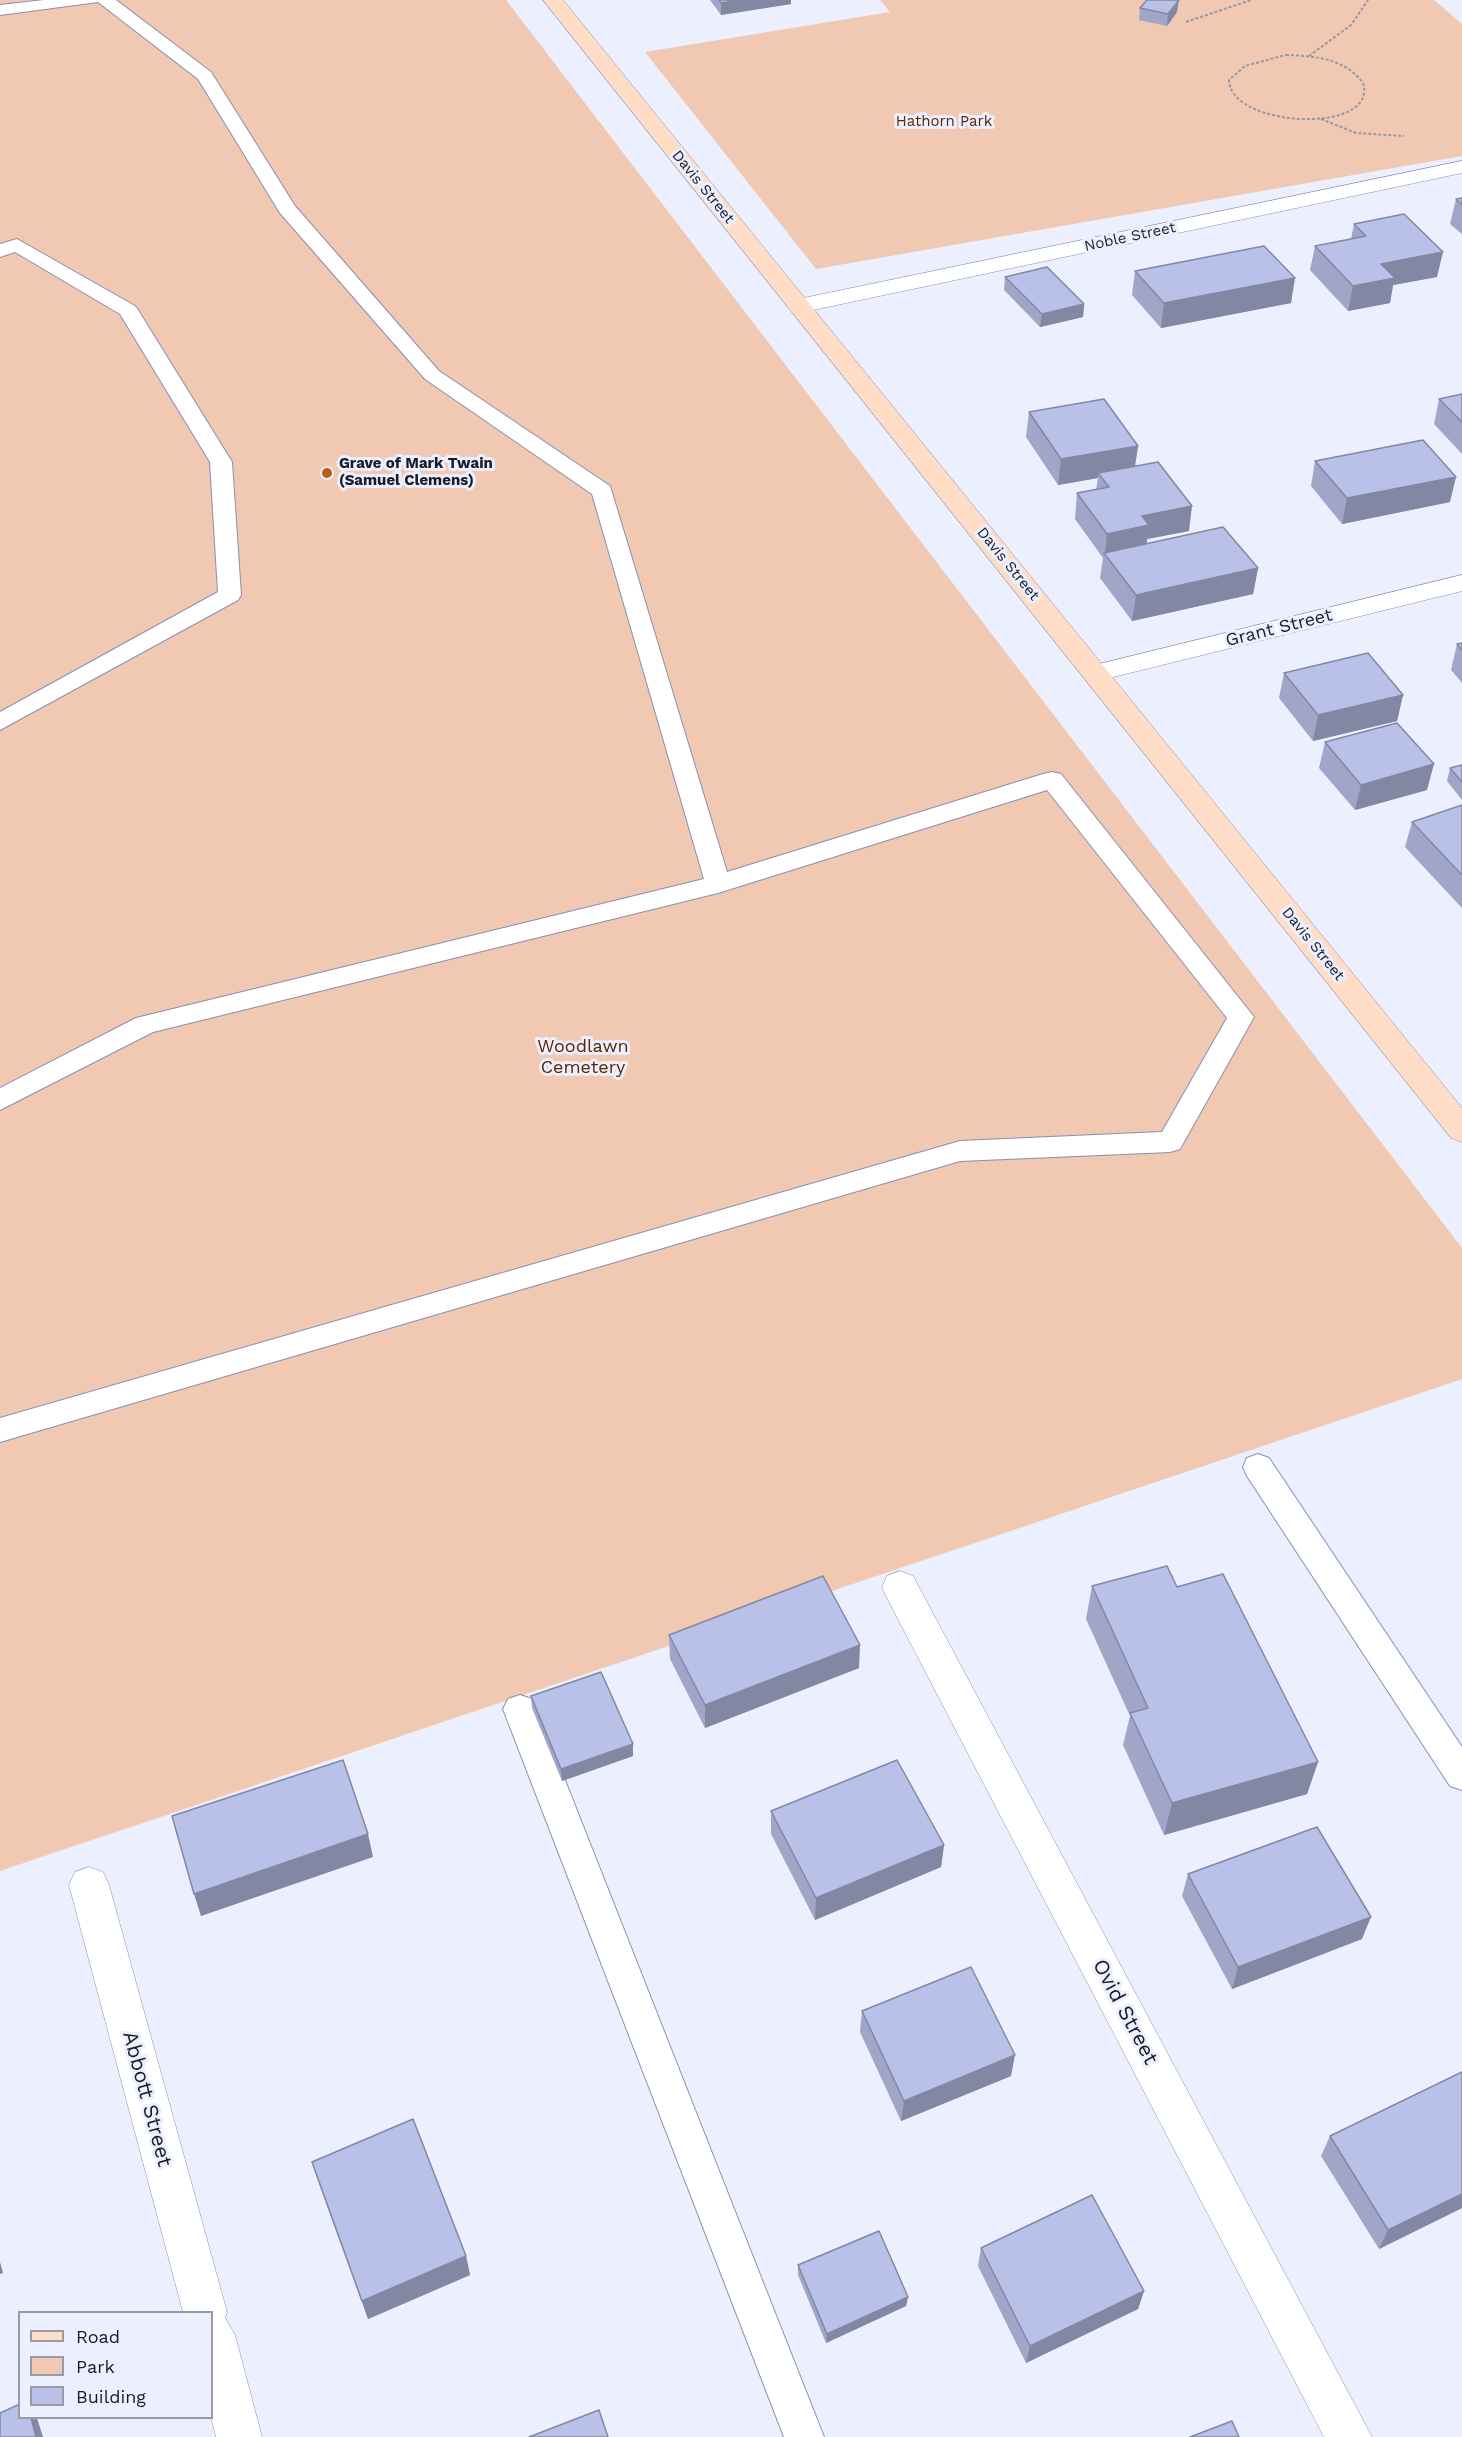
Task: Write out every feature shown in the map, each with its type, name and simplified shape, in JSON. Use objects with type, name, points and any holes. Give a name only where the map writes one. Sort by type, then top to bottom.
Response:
[{"type":"street","name":"Davis Street","points":[[553,0],[1462,1131]]},
{"type":"street","name":"Noble Street","points":[[799,306],[1462,167]]},
{"type":"street","name":"Grant Street","points":[[1096,673],[1462,583]]},
{"type":"street","name":"Ovid Street","points":[[900,1587],[1349,2437]]},
{"type":"street","name":"Abbott Street","points":[[89,1886],[204,2311]]},
{"type":"street","points":[[213,2339],[239,2437]]},
{"type":"lane","points":[[0,10],[91,0]]},
{"type":"lane","points":[[105,0],[205,76],[288,209],[432,375],[602,491],[718,884]]},
{"type":"lane","points":[[0,251],[17,245],[128,310],[221,462],[230,595],[0,722]]},
{"type":"lane","points":[[0,1100],[145,1025],[718,884],[1052,780],[1241,1017],[1170,1142],[960,1151],[0,1430]]},
{"type":"lane","points":[[1258,1467],[1462,1775]]},
{"type":"lane","points":[[520,1709],[804,2437]]},
{"type":"path","points":[[1186,22],[1251,0]]},
{"type":"path","points":[[1308,56],[1349,29],[1365,10],[1368,0]]},
{"type":"path","points":[[1319,119],[1356,108],[1365,99],[1366,88],[1360,78],[1348,68],[1308,56],[1264,57],[1247,62],[1235,70],[1229,79],[1231,90],[1247,104],[1275,116],[1319,119],[1356,133],[1415,136]]},
{"type":"green space","name":"Woodlawn Cemetery","points":[[0,0],[506,0],[1462,1248],[1462,1379],[0,1871]]},
{"type":"green space","name":"Hathorn Park","points":[[880,0],[1434,0],[1462,24],[1462,156],[816,269],[645,52],[890,12]]},
{"type":"building","points":[[719,0],[738,0],[721,3]]},
{"type":"building","points":[[1147,0],[1179,0],[1168,14],[1140,8]]},
{"type":"building","points":[[1404,214],[1443,252],[1381,264],[1395,278],[1353,286],[1315,246],[1366,236],[1354,224]]},
{"type":"building","points":[[1264,246],[1295,278],[1164,303],[1135,271]]},
{"type":"building","points":[[1047,267],[1084,304],[1042,314],[1005,277]]},
{"type":"building","points":[[1462,394],[1462,422],[1439,399]]},
{"type":"building","points":[[1104,399],[1138,446],[1061,459],[1029,412]]},
{"type":"building","points":[[1423,440],[1456,477],[1347,498],[1315,461]]},
{"type":"building","points":[[1158,462],[1192,506],[1142,516],[1149,525],[1107,534],[1077,493],[1109,487],[1098,473]]},
{"type":"building","points":[[1223,527],[1258,568],[1136,595],[1104,553]]},
{"type":"building","points":[[1368,653],[1403,695],[1318,715],[1284,673]]},
{"type":"building","points":[[1397,723],[1434,764],[1361,785],[1325,742]]},
{"type":"building","points":[[1462,765],[1462,782],[1450,768]]},
{"type":"building","points":[[1462,805],[1462,875],[1412,822]]},
{"type":"building","points":[[1167,1566],[1177,1587],[1223,1574],[1318,1762],[1172,1803],[1130,1713],[1148,1708],[1092,1586]]},
{"type":"building","points":[[823,1576],[860,1645],[705,1705],[669,1635]]},
{"type":"building","points":[[601,1672],[633,1744],[561,1769],[531,1696]]},
{"type":"building","points":[[343,1760],[368,1834],[194,1894],[172,1816]]},
{"type":"building","points":[[897,1760],[944,1845],[816,1898],[771,1811]]},
{"type":"building","points":[[1317,1827],[1371,1917],[1238,1967],[1188,1874]]},
{"type":"building","points":[[971,1967],[1015,2055],[904,2101],[862,2011]]},
{"type":"building","points":[[1462,2072],[1462,2194],[1388,2230],[1330,2136]]},
{"type":"building","points":[[413,2119],[466,2256],[362,2301],[312,2162]]},
{"type":"building","points":[[1092,2195],[1144,2291],[1030,2346],[981,2248]]},
{"type":"building","points":[[879,2231],[908,2297],[827,2334],[798,2265]]},
{"type":"building","points":[[18,2405],[18,2419],[31,2419],[36,2437],[0,2437],[0,2413]]},
{"type":"building","points":[[599,2410],[608,2437],[529,2437]]},
{"type":"building","points":[[1232,2421],[1239,2437],[1190,2437]]},
{"type":"place","name":"Grave of Mark Twain (Samuel Clemens)","points":[[327,473]]}]
